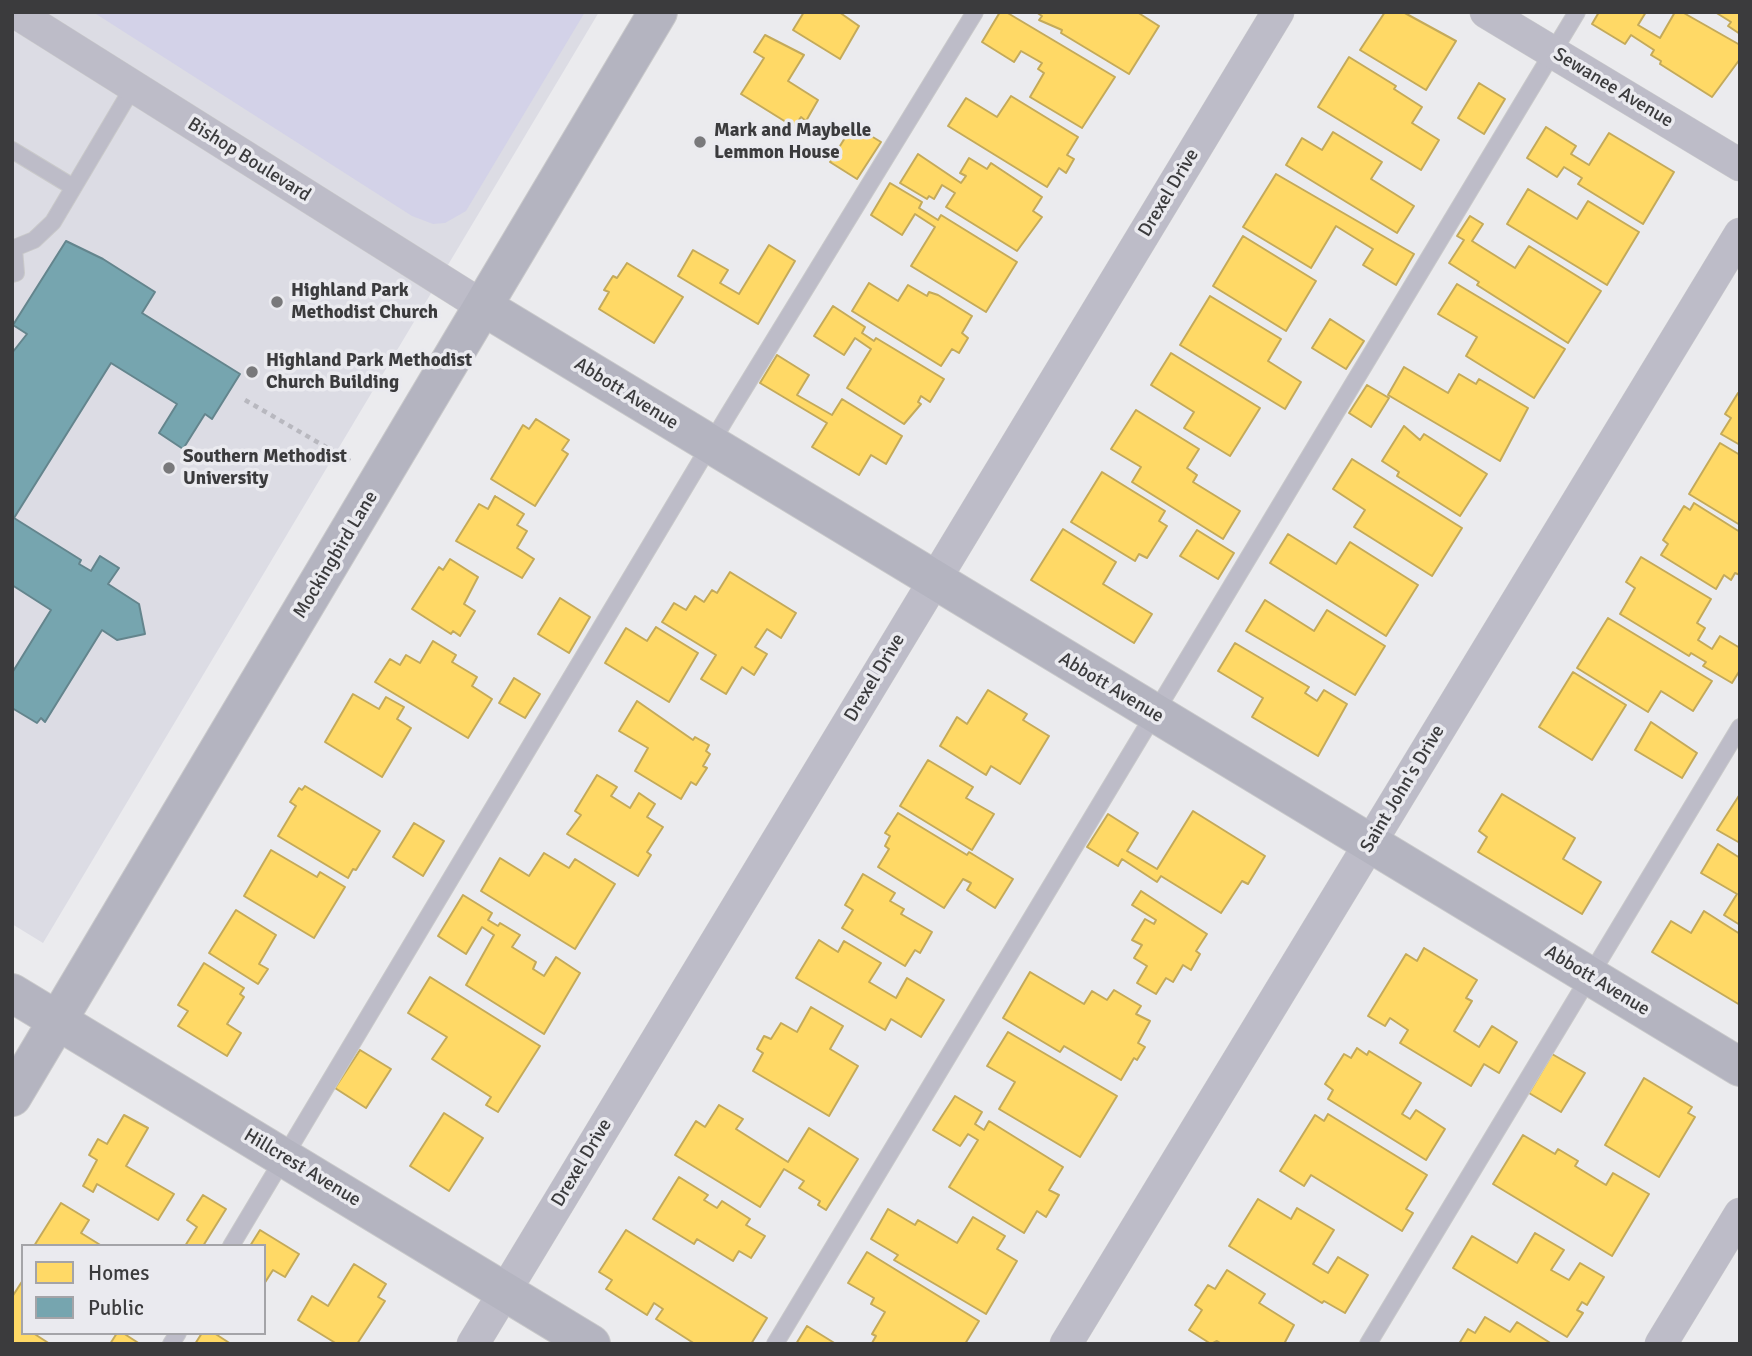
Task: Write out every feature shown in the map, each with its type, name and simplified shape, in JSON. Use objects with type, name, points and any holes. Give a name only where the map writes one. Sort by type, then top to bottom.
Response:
[{"type":"street","name":"Bishop Boulevard","points":[[15,12],[484,307]]},
{"type":"street","name":"Mockingbird Lane","points":[[12,1097],[658,12]]},
{"type":"street","name":"Drexel Drive","points":[[473,1344],[1278,12]]},
{"type":"street","name":"Sewanee Avenue","points":[[1486,12],[1740,165]]},
{"type":"street","name":"Saint John's Drive","points":[[1066,1344],[1740,234]]},
{"type":"street","name":"Abbott Avenue","points":[[484,307],[1740,1067]]},
{"type":"street","name":"Hillcrest Avenue","points":[[12,993],[591,1344]]},
{"type":"street","points":[[1661,1344],[1740,1214]]},
{"type":"lane","points":[[232,1244],[710,446],[975,12]]},
{"type":"lane","points":[[775,1344],[1577,12]]},
{"type":"lane","points":[[12,274],[16,273],[13,249],[34,240],[53,222],[133,87]]},
{"type":"lane","points":[[12,150],[73,187]]},
{"type":"lane","points":[[1368,1344],[1740,727]]},
{"type":"path","points":[[245,400],[350,461]]},
{"type":"shaded area","name":"Southern Methodist University","points":[[12,12],[599,12],[43,943],[12,924]]},
{"type":"shaded area","points":[[93,12],[585,12],[466,211],[445,223],[433,224],[412,216]]},
{"type":"building: Homes","points":[[804,12],[839,12],[859,26],[840,59],[793,30]]},
{"type":"building: Homes","points":[[1000,12],[1006,12],[1115,77],[1082,128],[1030,97],[1044,73],[1038,69],[1042,63],[1021,51],[1014,62],[982,42]]},
{"type":"building: Homes","points":[[1036,12],[1137,12],[1159,26],[1129,74],[1061,33],[1062,30],[1039,20],[1042,16]]},
{"type":"building: Homes","points":[[1385,12],[1403,12],[1456,41],[1426,90],[1360,50]]},
{"type":"building: Homes","points":[[1599,12],[1646,12],[1638,25],[1660,38],[1675,12],[1682,12],[1740,45],[1740,59],[1712,97],[1660,64],[1661,61],[1651,55],[1654,50],[1631,35],[1625,44],[1592,24]]},
{"type":"building: Homes","points":[[1715,12],[1740,12],[1740,34],[1728,26],[1731,22]]},
{"type":"building: Homes","points":[[765,35],[804,55],[788,81],[818,100],[806,121],[801,117],[794,127],[741,94],[764,58],[754,52]]},
{"type":"building: Homes","points":[[1349,57],[1396,86],[1394,89],[1422,107],[1412,123],[1439,140],[1421,170],[1318,107]]},
{"type":"building: Homes","points":[[1479,83],[1505,99],[1484,134],[1458,118]]},
{"type":"building: Homes","points":[[1011,96],[1078,137],[1067,155],[1074,159],[1066,173],[1059,168],[1047,187],[948,126],[966,98],[997,117]]},
{"type":"building: Homes","points":[[853,125],[881,142],[857,179],[830,162]]},
{"type":"building: Homes","points":[[1546,127],[1576,146],[1571,154],[1589,165],[1609,133],[1674,172],[1643,224],[1578,184],[1582,178],[1564,167],[1557,177],[1527,158]]},
{"type":"building: Homes","points":[[1333,132],[1382,162],[1371,179],[1414,206],[1397,233],[1286,165],[1302,138],[1322,150]]},
{"type":"building: Homes","points":[[918,154],[961,183],[966,176],[960,173],[969,158],[987,169],[991,163],[1042,197],[1033,211],[1042,217],[1017,251],[946,207],[955,193],[942,185],[934,199],[929,196],[927,199],[900,183]]},
{"type":"building: Homes","points":[[1276,174],[1414,254],[1396,285],[1363,265],[1373,249],[1336,226],[1311,268],[1243,227]]},
{"type":"building: Homes","points":[[890,183],[922,202],[919,208],[938,220],[941,215],[1017,262],[986,312],[911,266],[935,227],[915,214],[902,235],[871,215]]},
{"type":"building: Homes","points":[[1528,189],[1577,219],[1588,201],[1639,232],[1607,285],[1507,224]]},
{"type":"building: Homes","points":[[1470,216],[1483,224],[1472,241],[1515,268],[1529,246],[1601,291],[1568,343],[1477,285],[1479,282],[1449,263],[1464,240],[1457,236]]},
{"type":"building: Homes","points":[[1243,236],[1316,281],[1286,331],[1213,286]]},
{"type":"building: Homes","points":[[769,245],[795,261],[758,324],[678,276],[693,250],[728,270],[720,283],[739,294]]},
{"type":"building: Homes","points":[[627,263],[683,297],[654,343],[599,309],[609,292],[604,290],[613,276],[617,278]]},
{"type":"building: Homes","points":[[869,283],[898,301],[908,285],[927,296],[929,292],[938,295],[972,316],[962,333],[968,338],[959,353],[952,349],[941,366],[852,311]]},
{"type":"building: Homes","points":[[1457,284],[1565,349],[1534,398],[1466,356],[1477,337],[1438,314]]},
{"type":"building: Homes","points":[[1210,296],[1281,339],[1268,361],[1301,382],[1285,409],[1180,345]]},
{"type":"building: Homes","points":[[833,306],[865,327],[862,333],[874,341],[876,338],[944,379],[930,402],[921,396],[918,402],[921,404],[904,424],[847,388],[871,349],[855,338],[844,355],[814,336]]},
{"type":"building: Homes","points":[[1330,319],[1364,341],[1346,369],[1312,348]]},
{"type":"building: Homes","points":[[1171,353],[1260,408],[1230,456],[1184,428],[1194,412],[1151,385]]},
{"type":"building: Homes","points":[[777,355],[809,375],[797,395],[832,415],[842,399],[902,436],[886,464],[871,455],[859,475],[812,447],[827,423],[760,383]]},
{"type":"building: Homes","points":[[1404,367],[1448,393],[1459,374],[1476,384],[1479,379],[1528,408],[1500,461],[1388,395]]},
{"type":"building: Homes","points":[[1367,385],[1389,398],[1371,427],[1349,413]]},
{"type":"building: Homes","points":[[1738,393],[1740,445],[1721,434],[1731,418],[1725,414]]},
{"type":"building: Homes","points":[[1136,410],[1199,449],[1187,468],[1197,475],[1193,482],[1240,511],[1223,539],[1132,482],[1141,467],[1111,449]]},
{"type":"building: Homes","points":[[536,419],[569,440],[562,450],[568,454],[535,506],[491,479],[523,425],[529,429]]},
{"type":"building: Homes","points":[[1404,426],[1420,440],[1424,434],[1487,474],[1460,516],[1397,476],[1399,472],[1382,461]]},
{"type":"building: Homes","points":[[1720,443],[1740,455],[1740,525],[1689,494]]},
{"type":"building: Homes","points":[[1352,459],[1462,528],[1432,576],[1354,527],[1365,510],[1333,489]]},
{"type":"building: Homes","points":[[1102,472],[1165,511],[1159,521],[1167,526],[1147,558],[1139,554],[1135,561],[1071,522]]},
{"type":"building: Homes","points":[[495,496],[524,514],[517,525],[527,531],[517,548],[534,559],[522,578],[456,541],[479,504],[488,509]]},
{"type":"building: Homes","points":[[1694,503],[1740,532],[1740,575],[1735,573],[1731,580],[1724,575],[1716,589],[1661,555],[1668,544],[1663,540],[1684,506],[1690,510]]},
{"type":"building: Homes","points":[[1063,529],[1116,562],[1103,584],[1152,614],[1134,643],[1031,580]]},
{"type":"building: Homes","points":[[1197,530],[1234,553],[1218,579],[1180,556]]},
{"type":"building: Homes","points":[[1288,534],[1336,564],[1350,542],[1418,585],[1386,636],[1270,563]]},
{"type":"building: Homes","points":[[1641,557],[1711,599],[1697,623],[1705,628],[1698,640],[1712,649],[1720,636],[1740,648],[1740,670],[1732,683],[1703,666],[1706,662],[1691,653],[1689,656],[1620,614],[1635,588],[1626,582]]},
{"type":"building: Homes","points":[[450,559],[478,577],[464,604],[475,611],[460,636],[453,631],[451,634],[412,609],[439,567],[443,570]]},
{"type":"building: Homes","points":[[730,572],[796,613],[781,638],[767,629],[755,647],[767,654],[754,675],[742,667],[726,694],[701,679],[716,655],[662,622],[674,603],[686,610],[695,596],[704,602],[712,590],[717,593]]},
{"type":"building: Homes","points":[[560,598],[590,617],[569,653],[538,634]]},
{"type":"building: Homes","points":[[1265,600],[1314,631],[1327,610],[1385,646],[1355,695],[1246,631]]},
{"type":"building: Homes","points":[[1608,618],[1712,681],[1693,711],[1661,691],[1648,712],[1577,668]]},
{"type":"building: Homes","points":[[656,627],[698,653],[669,702],[605,663],[626,628],[647,641]]},
{"type":"building: Homes","points":[[433,641],[456,655],[452,662],[477,677],[472,686],[492,699],[468,738],[375,682],[390,659],[400,665],[406,655],[420,663]]},
{"type":"building: Homes","points":[[1235,643],[1309,687],[1305,693],[1317,701],[1324,690],[1347,704],[1318,756],[1252,717],[1263,698],[1218,671]]},
{"type":"building: Homes","points":[[1573,672],[1626,705],[1592,760],[1539,727]]},
{"type":"building: Homes","points":[[514,678],[540,694],[525,718],[499,703]]},
{"type":"building: Homes","points":[[988,690],[1027,714],[1023,720],[1049,736],[1020,784],[991,766],[986,775],[940,746],[957,717],[967,724]]},
{"type":"building: Homes","points":[[353,694],[379,709],[386,697],[404,707],[397,719],[411,728],[382,777],[325,742]]},
{"type":"building: Homes","points":[[637,701],[693,740],[695,737],[709,745],[706,751],[710,754],[703,766],[707,768],[696,785],[691,782],[681,799],[635,771],[648,748],[619,731]]},
{"type":"building: Homes","points":[[1651,722],[1697,753],[1682,778],[1635,750]]},
{"type":"building: Homes","points":[[928,760],[973,787],[966,798],[994,814],[972,850],[900,806]]},
{"type":"building: Homes","points":[[597,775],[617,787],[611,796],[630,808],[639,793],[655,804],[647,817],[663,827],[647,852],[651,855],[638,876],[567,834],[581,815],[575,811]]},
{"type":"building: Homes","points":[[305,786],[380,831],[356,870],[353,869],[348,878],[278,836],[296,806],[290,802],[299,788],[302,790]]},
{"type":"building: Homes","points":[[1502,794],[1575,838],[1563,859],[1601,882],[1582,914],[1478,852],[1487,837],[1479,831]]},
{"type":"building: Homes","points":[[1740,794],[1740,843],[1717,830]]},
{"type":"building: Homes","points":[[1193,811],[1265,856],[1248,884],[1242,881],[1221,913],[1161,876],[1157,882],[1122,859],[1118,866],[1087,847],[1108,814],[1138,833],[1127,851],[1157,869]]},
{"type":"building: Homes","points":[[898,813],[1013,879],[995,908],[967,890],[971,883],[963,879],[944,908],[878,867],[889,849],[885,846],[890,836],[885,833]]},
{"type":"building: Homes","points":[[414,823],[444,841],[423,876],[393,857]]},
{"type":"building: Homes","points":[[1718,844],[1740,858],[1740,925],[1724,915],[1737,894],[1701,873]]},
{"type":"building: Homes","points":[[271,850],[317,877],[320,872],[345,887],[314,938],[244,896]]},
{"type":"building: Homes","points":[[544,853],[569,868],[575,859],[615,884],[575,949],[481,891],[500,858],[529,876]]},
{"type":"building: Homes","points":[[863,874],[895,893],[890,901],[904,909],[901,914],[932,932],[920,953],[915,950],[905,966],[842,928],[853,910],[845,905]]},
{"type":"building: Homes","points":[[1141,891],[1207,934],[1196,951],[1200,954],[1191,970],[1183,965],[1173,982],[1166,978],[1156,994],[1137,983],[1147,966],[1134,958],[1142,945],[1132,940],[1145,919],[1154,924],[1156,920],[1132,905]]},
{"type":"building: Homes","points":[[463,895],[492,913],[488,920],[498,926],[500,923],[520,935],[512,947],[536,962],[533,969],[544,976],[556,957],[580,973],[544,1034],[466,985],[494,935],[482,927],[466,954],[438,936]]},
{"type":"building: Homes","points":[[236,910],[276,935],[259,964],[268,969],[258,984],[209,953]]},
{"type":"building: Homes","points":[[1704,911],[1740,934],[1740,1005],[1652,952],[1671,921],[1691,933]]},
{"type":"building: Homes","points":[[819,940],[838,952],[844,941],[881,963],[869,982],[896,998],[907,978],[944,1000],[921,1037],[891,1019],[885,1030],[796,978]]},
{"type":"building: Homes","points":[[1424,948],[1477,980],[1466,998],[1472,1001],[1454,1031],[1479,1047],[1492,1026],[1517,1042],[1499,1073],[1484,1064],[1471,1086],[1400,1043],[1408,1030],[1390,1018],[1385,1026],[1368,1016],[1406,954],[1417,961]]},
{"type":"building: Homes","points":[[204,963],[244,988],[240,994],[244,997],[227,1024],[241,1033],[227,1056],[178,1026],[188,1011],[178,1005]]},
{"type":"building: Homes","points":[[1030,972],[1084,1004],[1092,991],[1107,1000],[1114,990],[1141,1006],[1136,1014],[1150,1021],[1138,1043],[1145,1047],[1137,1060],[1134,1058],[1121,1080],[1064,1046],[1060,1052],[1003,1018]]},
{"type":"building: Homes","points":[[430,977],[540,1046],[498,1112],[486,1105],[491,1097],[432,1059],[447,1037],[408,1013]]},
{"type":"building: Homes","points":[[811,1007],[843,1026],[830,1049],[858,1066],[829,1116],[753,1071],[763,1053],[757,1049],[764,1036],[771,1039],[781,1023],[797,1032]]},
{"type":"building: Homes","points":[[1008,1032],[1117,1096],[1080,1157],[999,1109],[1015,1082],[987,1066]]},
{"type":"building: Homes","points":[[1357,1048],[1367,1055],[1369,1051],[1421,1083],[1402,1114],[1410,1119],[1416,1110],[1445,1129],[1426,1160],[1328,1099],[1333,1090],[1325,1084],[1344,1054],[1351,1058]]},
{"type":"building: Homes","points":[[360,1050],[391,1069],[366,1108],[335,1088]]},
{"type":"building: Homes","points":[[1552,1054],[1585,1073],[1561,1112],[1529,1093]]},
{"type":"building: Homes","points":[[1644,1078],[1692,1107],[1688,1113],[1695,1117],[1659,1177],[1605,1145]]},
{"type":"building: Homes","points":[[955,1096],[982,1112],[975,1124],[984,1130],[989,1121],[1063,1167],[1049,1190],[1059,1195],[1046,1217],[1037,1211],[1024,1233],[949,1187],[978,1140],[968,1134],[960,1146],[933,1130]]},
{"type":"building: Homes","points":[[719,1105],[743,1119],[736,1129],[788,1162],[809,1128],[858,1159],[826,1210],[818,1205],[820,1201],[799,1188],[804,1181],[784,1169],[760,1207],[675,1155],[696,1121],[705,1127]]},
{"type":"building: Homes","points":[[444,1113],[483,1138],[449,1191],[410,1166]]},
{"type":"building: Homes","points":[[1328,1114],[1427,1175],[1406,1209],[1413,1213],[1402,1231],[1311,1175],[1304,1186],[1280,1171],[1315,1115],[1324,1121]]},
{"type":"building: Homes","points":[[124,1115],[148,1128],[126,1166],[174,1194],[158,1220],[97,1184],[93,1192],[83,1186],[97,1160],[89,1155],[98,1139],[107,1144]]},
{"type":"building: Homes","points":[[1523,1135],[1555,1154],[1558,1149],[1578,1161],[1575,1166],[1606,1185],[1613,1173],[1649,1194],[1612,1256],[1493,1184]]},
{"type":"building: Homes","points":[[679,1177],[708,1195],[704,1200],[717,1208],[722,1201],[750,1219],[746,1225],[765,1236],[751,1258],[739,1251],[733,1261],[697,1239],[694,1244],[653,1219]]},
{"type":"building: Homes","points":[[203,1195],[226,1209],[204,1244],[186,1244],[197,1227],[187,1220]]},
{"type":"building: Homes","points":[[1258,1199],[1291,1219],[1297,1208],[1334,1230],[1313,1264],[1328,1273],[1338,1257],[1368,1275],[1345,1313],[1324,1301],[1322,1303],[1229,1246]]},
{"type":"building: Homes","points":[[61,1203],[89,1220],[81,1233],[99,1244],[35,1244]]},
{"type":"building: Homes","points":[[888,1209],[915,1225],[918,1220],[957,1243],[973,1217],[1005,1236],[997,1249],[1017,1261],[986,1314],[894,1260],[898,1255],[871,1239]]},
{"type":"building: Homes","points":[[260,1230],[299,1254],[285,1277],[273,1270],[266,1281],[266,1244],[251,1244]]},
{"type":"building: Homes","points":[[626,1230],[767,1318],[751,1344],[695,1344],[656,1319],[663,1309],[654,1303],[647,1315],[606,1289],[612,1280],[599,1272]]},
{"type":"building: Homes","points":[[1535,1233],[1564,1250],[1551,1270],[1569,1280],[1580,1263],[1604,1277],[1587,1305],[1582,1302],[1577,1310],[1583,1313],[1567,1337],[1453,1268],[1472,1236],[1517,1263]]},
{"type":"building: Homes","points":[[867,1252],[979,1321],[965,1344],[872,1343],[876,1336],[872,1334],[885,1312],[871,1304],[874,1298],[848,1283]]},
{"type":"building: Homes","points":[[354,1264],[386,1284],[378,1297],[385,1301],[357,1344],[337,1344],[298,1320],[312,1296],[328,1306]]},
{"type":"building: Homes","points":[[1227,1270],[1265,1294],[1259,1303],[1294,1325],[1284,1344],[1222,1344],[1217,1341],[1211,1344],[1189,1330],[1202,1310],[1195,1305],[1208,1285],[1215,1289]]},
{"type":"building: Homes","points":[[21,1283],[21,1335],[36,1335],[50,1344],[12,1344],[12,1297]]},
{"type":"building: Homes","points":[[1485,1317],[1510,1332],[1517,1322],[1552,1344],[1459,1344],[1468,1329],[1475,1333]]},
{"type":"building: Homes","points":[[807,1326],[836,1344],[796,1344]]},
{"type":"building: Homes","points":[[116,1335],[126,1335],[140,1344],[110,1344]]},
{"type":"building: Homes","points":[[201,1335],[217,1335],[231,1344],[195,1344]]},
{"type":"building: Public","points":[[66,241],[103,259],[155,292],[142,313],[240,374],[212,419],[205,414],[183,449],[159,433],[177,404],[111,363],[14,518],[81,560],[79,564],[91,571],[100,556],[119,568],[108,584],[139,604],[145,634],[117,640],[102,630],[45,722],[41,718],[37,723],[12,708],[12,673],[51,610],[12,585],[12,353],[27,334],[13,325]]},
{"type":"place","name":"Mark and Maybelle Lemmon House","points":[[700,142]]},
{"type":"place","name":"Highland Park Methodist Church","points":[[277,302]]},
{"type":"place","name":"Highland Park Methodist Church Building","points":[[252,372]]},
{"type":"place","name":"Southern Methodist University","points":[[169,468]]}]
